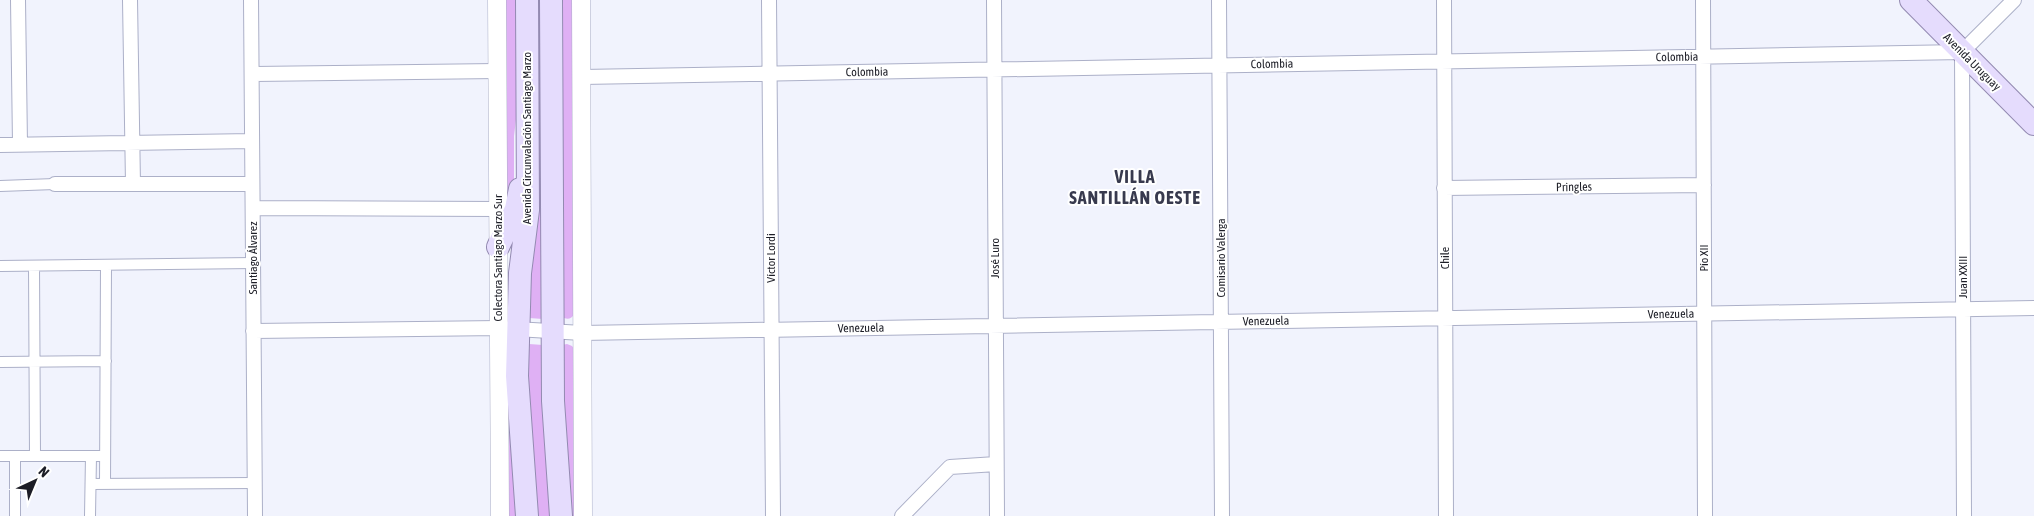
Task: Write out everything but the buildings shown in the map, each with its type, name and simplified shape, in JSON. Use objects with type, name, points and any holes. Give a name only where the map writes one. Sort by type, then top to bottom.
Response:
[{"type":"main road","name":"Avenida Circunvalación Santiago Marzo","points":[[527,0],[528,210],[520,274],[508,329],[518,403],[527,516]]},
{"type":"main road","name":"Avenida Circunvalación Santiago Marzo","points":[[551,0],[553,424],[561,516]]},
{"type":"main road","name":"Avenida Uruguay","points":[[1911,0],[2034,104]]},
{"type":"main road","name":"Avenida Uruguay","points":[[1931,0],[1968,47],[2034,124]]},
{"type":"main road","points":[[498,247],[519,199],[521,130],[528,102]]},
{"type":"street","points":[[18,0],[20,144]]},
{"type":"street","points":[[130,0],[133,184]]},
{"type":"street","name":"Santiago Álvarez","points":[[251,0],[255,516]]},
{"type":"street","name":"Colectora Santiago Marzo Sur","points":[[497,0],[498,247],[508,329],[500,516]]},
{"type":"street","points":[[581,0],[583,516]]},
{"type":"street","name":"Víctor Lordi","points":[[769,0],[773,516]]},
{"type":"street","name":"José Luro","points":[[994,0],[997,516]]},
{"type":"street","name":"Comisario Valerga","points":[[1219,0],[1222,516]]},
{"type":"street","name":"Chile","points":[[1444,0],[1446,516]]},
{"type":"street","name":"Pío XII","points":[[1703,0],[1705,516]]},
{"type":"street","points":[[1968,47],[2014,0]]},
{"type":"street","name":"Colombia","points":[[582,77],[1703,57],[1968,47]]},
{"type":"street","name":"Juan XXIII","points":[[1964,516],[1963,309],[1968,47]]},
{"type":"street","points":[[252,74],[497,71]]},
{"type":"street","points":[[0,145],[252,141]]},
{"type":"street","points":[[0,186],[55,184],[252,184]]},
{"type":"street","name":"Pringles","points":[[1444,188],[1704,185]]},
{"type":"street","points":[[253,208],[498,208]]},
{"type":"street","points":[[0,266],[253,263]]},
{"type":"street","points":[[105,484],[106,265]]},
{"type":"street","points":[[34,266],[35,456]]},
{"type":"street","name":"Venezuela","points":[[253,330],[508,329],[582,333],[2034,308]]},
{"type":"street","points":[[0,362],[106,361]]},
{"type":"street","points":[[0,456],[105,456]]},
{"type":"street","points":[[15,456],[16,516]]},
{"type":"street","points":[[90,516],[91,456]]},
{"type":"street","points":[[902,516],[950,467],[996,464]]},
{"type":"street","points":[[90,484],[254,483]]},
{"type":"shaded area","points":[[502,0],[520,0],[521,78],[514,136],[514,194],[507,216]]},
{"type":"shaded area","points":[[534,0],[544,0],[543,319],[529,318]]},
{"type":"shaded area","points":[[558,0],[574,0],[574,314],[571,318],[567,319],[562,317]]},
{"type":"shaded area","points":[[567,344],[575,350],[576,516],[568,516],[562,345]]},
{"type":"shaded area","points":[[527,345],[543,345],[554,516],[533,516]]},
{"type":"shaded area","points":[[505,373],[519,516],[505,516]]},
{"type":"district","name":"VILLA SANTILLÁN OESTE","points":[[1135,186]]}]
